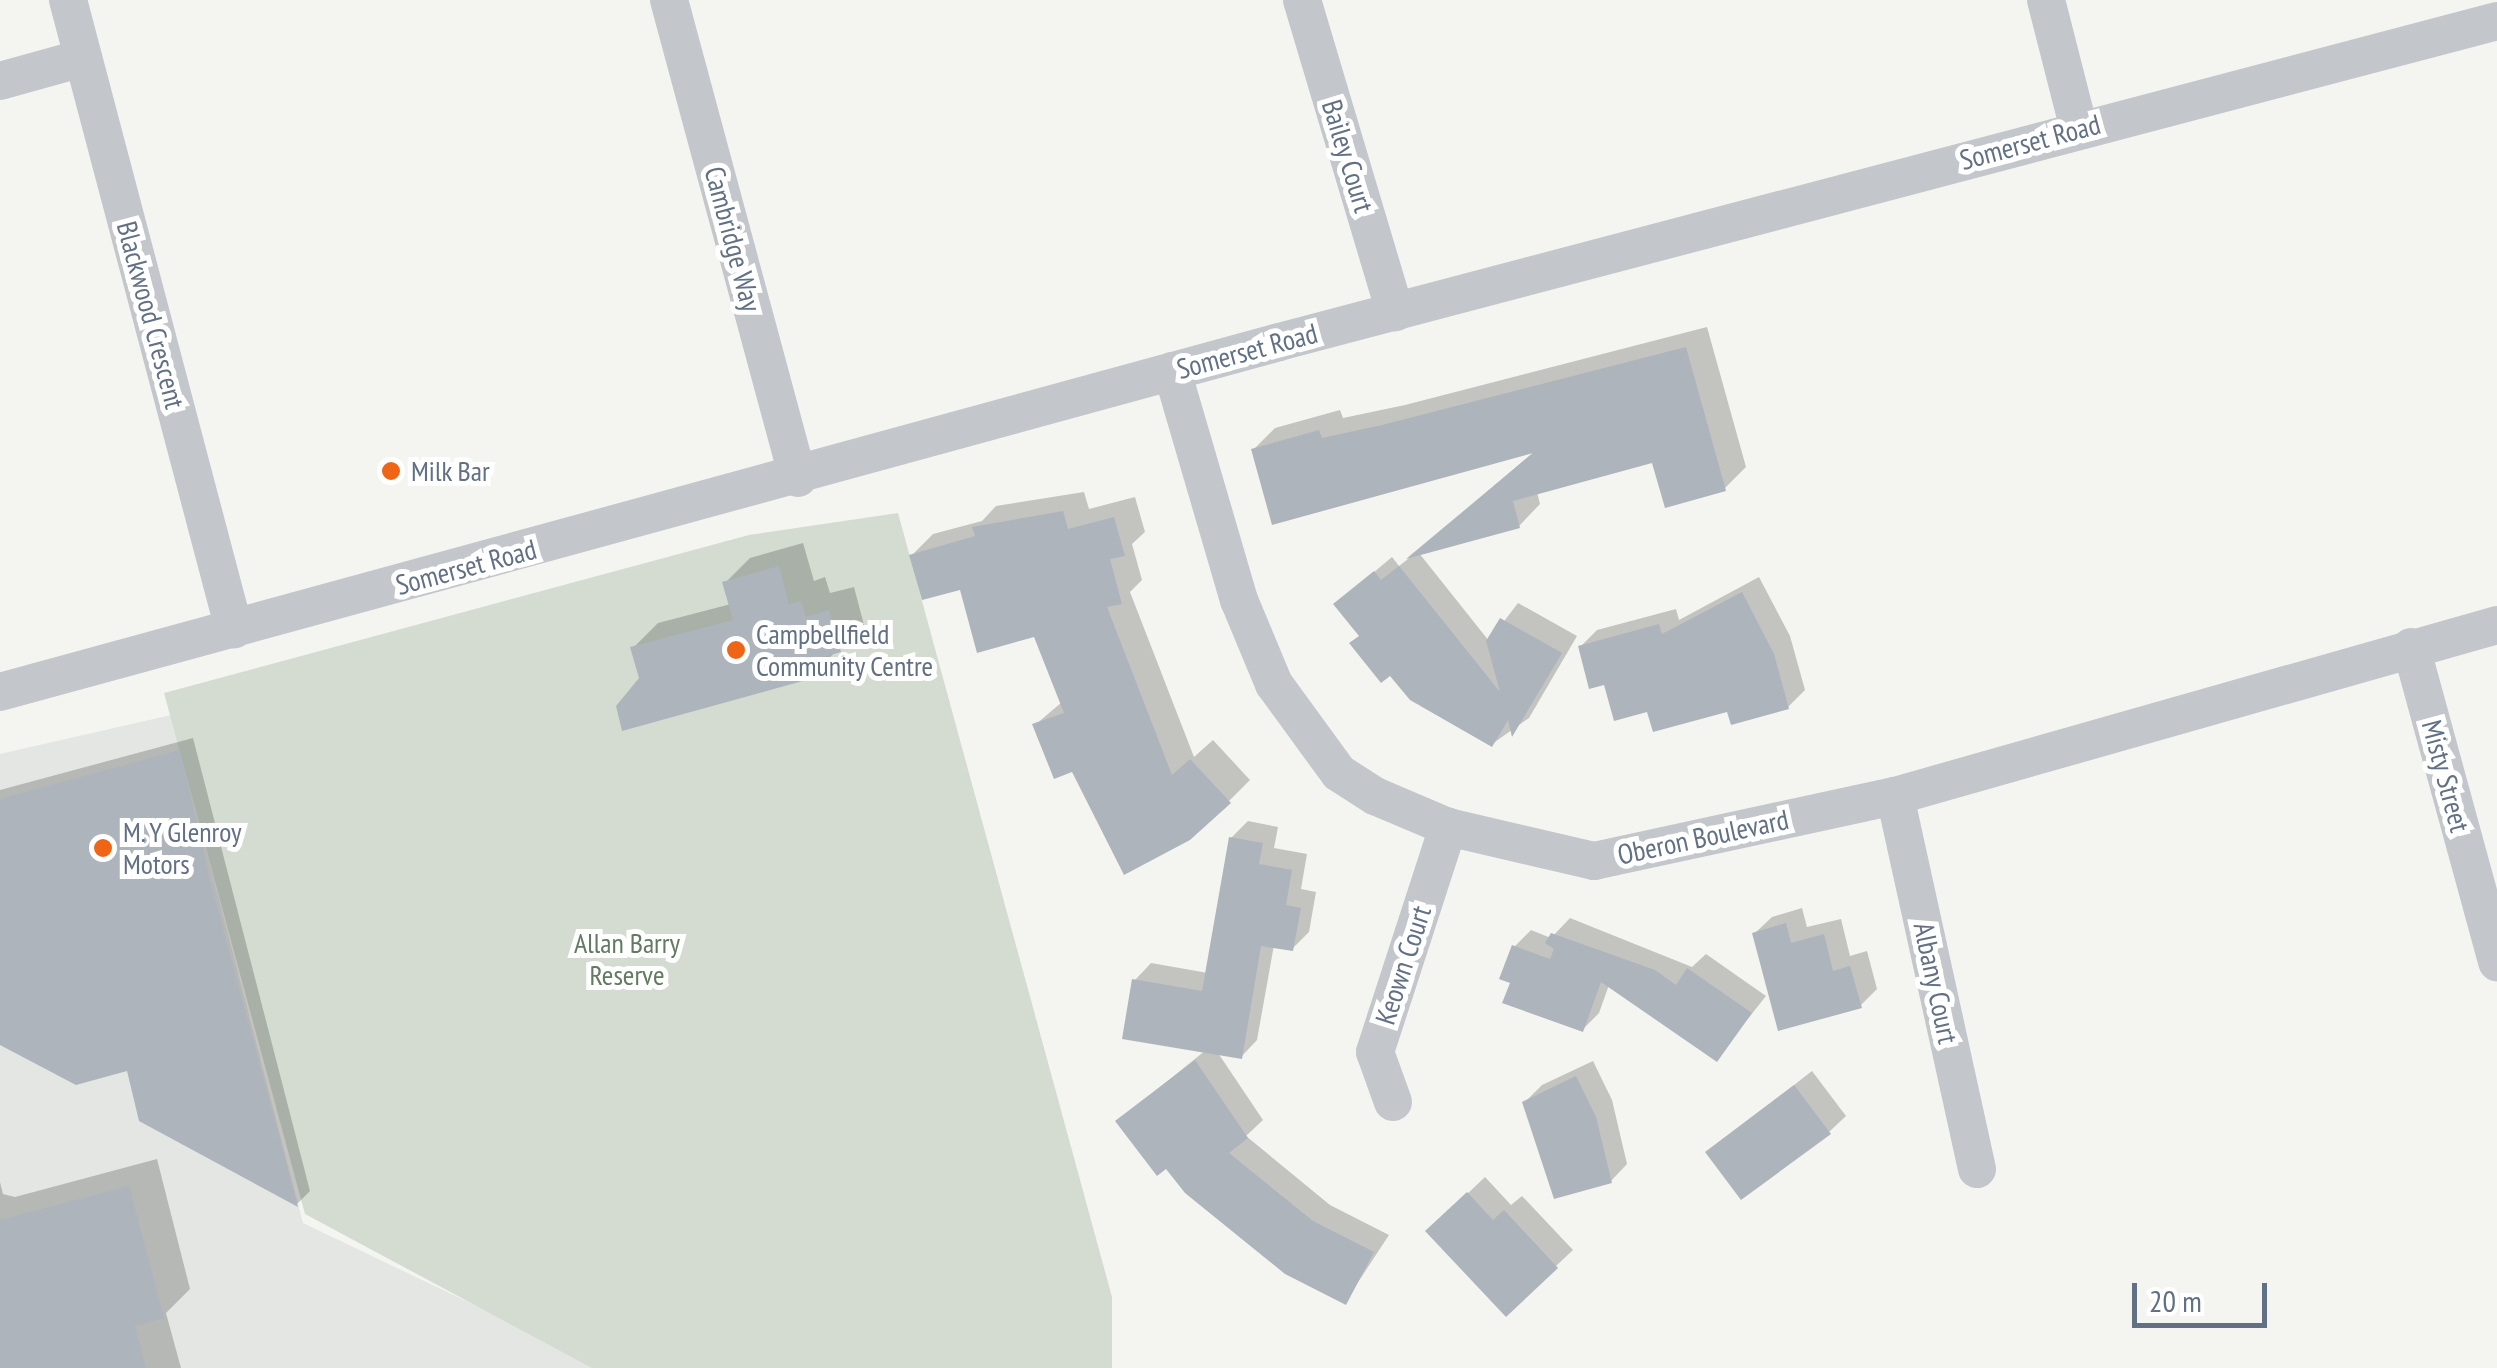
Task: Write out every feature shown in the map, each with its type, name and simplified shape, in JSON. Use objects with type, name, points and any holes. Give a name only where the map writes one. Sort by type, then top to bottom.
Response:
[{"type":"street","name":"Blackwood Crescent","points":[[68,0],[234,630]]},
{"type":"street","name":"Cambridge Way","points":[[669,0],[798,478]]},
{"type":"street","name":"Bailey Court","points":[[1302,0],[1394,312]]},
{"type":"street","points":[[2046,0],[2079,129]]},
{"type":"street","name":"Somerset Road","points":[[0,692],[798,478],[1394,312],[2497,21]]},
{"type":"street","points":[[0,81],[83,58]]},
{"type":"street","name":"Oberon Boulevard","points":[[1172,372],[1239,600],[1274,684],[1340,772],[1375,796],[1448,827],[1594,860],[1896,796],[2497,625]]},
{"type":"street","name":"Misty Street","points":[[2411,648],[2497,962]]},
{"type":"street","name":"Albany Court","points":[[1896,796],[1977,1169]]},
{"type":"street","name":"Keown Court","points":[[1393,1102],[1375,1052],[1448,827]]},
{"type":"shaded area","points":[[171,715],[303,1223],[606,1368],[0,1368],[0,754]]},
{"type":"green space","name":"Allan Barry Reserve","points":[[898,513],[1112,1297],[1112,1368],[592,1368],[305,1214],[164,693],[749,535]]},
{"type":"building","points":[[1686,347],[1726,491],[1665,508],[1652,463],[1513,501],[1520,528],[1406,559],[1533,453],[1272,525],[1251,449],[1319,430],[1322,438],[1382,425]]},
{"type":"building","points":[[1063,511],[1068,529],[1114,517],[1125,556],[1110,559],[1122,604],[1107,607],[1172,775],[1190,759],[1231,803],[1190,840],[1124,875],[1072,772],[1054,779],[1032,724],[1064,713],[1034,637],[977,653],[960,590],[922,600],[909,555],[975,536],[972,527]]},
{"type":"building","name":"Campbellfield Community Centre","points":[[779,566],[789,604],[801,601],[806,617],[829,610],[841,652],[805,662],[810,679],[622,731],[616,706],[639,678],[630,647],[733,620],[722,582]]},
{"type":"building","points":[[1399,566],[1500,692],[1486,641],[1500,618],[1562,653],[1512,737],[1508,720],[1492,747],[1410,700],[1390,676],[1381,683],[1349,643],[1359,636],[1333,604],[1374,571],[1381,580]]},
{"type":"building","points":[[1742,592],[1774,654],[1789,709],[1731,725],[1727,712],[1653,732],[1647,712],[1614,721],[1604,685],[1589,689],[1578,646],[1659,624],[1662,634]]},
{"type":"building","points":[[180,750],[210,880],[298,1207],[139,1121],[127,1071],[76,1085],[0,1045],[0,799]]},
{"type":"building","points":[[1229,837],[1263,843],[1259,864],[1292,870],[1286,905],[1301,908],[1293,951],[1261,946],[1242,1059],[1122,1039],[1132,979],[1202,991]]},
{"type":"building","points":[[1786,923],[1791,943],[1824,934],[1833,971],[1850,966],[1862,1008],[1778,1031],[1752,933]]},
{"type":"building","points":[[1551,933],[1655,970],[1676,985],[1687,968],[1752,1013],[1717,1062],[1601,982],[1583,1032],[1502,1003],[1510,983],[1499,979],[1512,945],[1550,959],[1554,949],[1545,943]]},
{"type":"building","points":[[1195,1060],[1248,1138],[1229,1153],[1313,1221],[1374,1252],[1346,1305],[1285,1274],[1185,1193],[1166,1169],[1157,1176],[1115,1121]]},
{"type":"building","points":[[1576,1076],[1596,1117],[1612,1183],[1554,1199],[1522,1102]]},
{"type":"building","points":[[1794,1085],[1831,1134],[1741,1200],[1705,1152]]},
{"type":"building","points":[[129,1186],[164,1318],[135,1326],[146,1368],[0,1368],[0,1220]]},
{"type":"building","points":[[1467,1192],[1493,1220],[1504,1210],[1558,1268],[1506,1317],[1425,1231]]},
{"type":"place","name":"Milk Bar","points":[[391,471]]},
{"type":"place","name":"Campbellfield Community Centre","points":[[736,650]]},
{"type":"place","name":"M. Y Glenroy Motors","points":[[103,848]]}]
